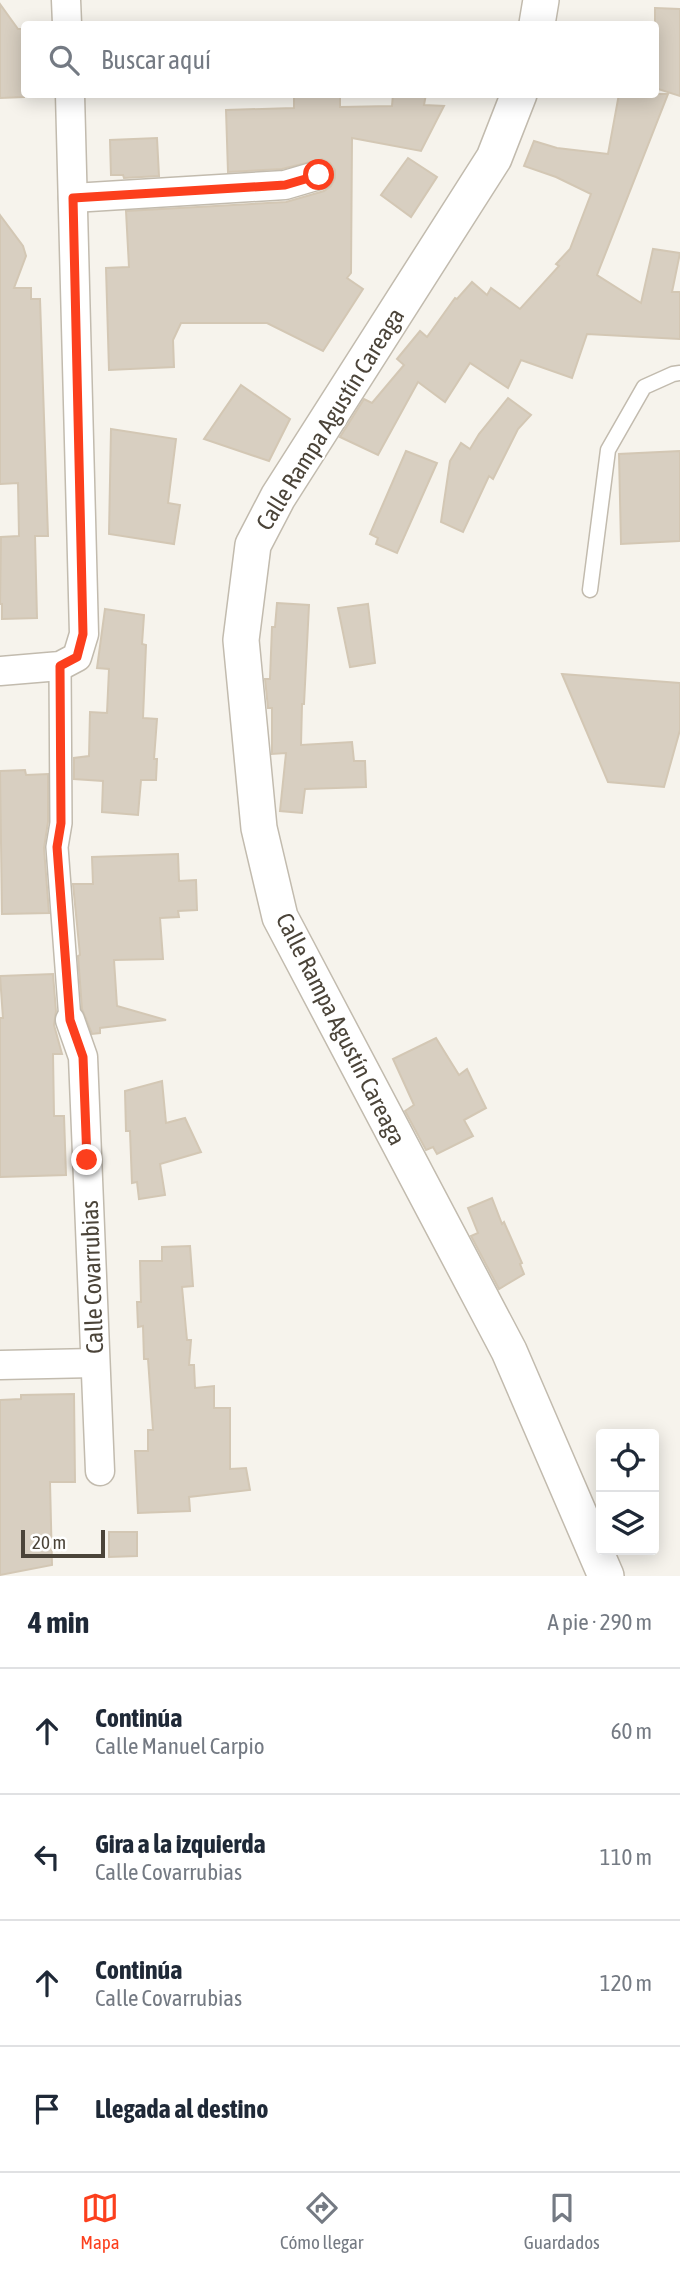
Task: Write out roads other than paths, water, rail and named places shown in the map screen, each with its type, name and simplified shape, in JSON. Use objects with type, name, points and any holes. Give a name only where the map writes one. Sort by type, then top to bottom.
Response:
[{"type":"street","points":[[66,0],[67,21]]},
{"type":"street","points":[[538,21],[541,0]]},
{"type":"street","name":"Calle Covarrubias","points":[[69,98],[83,634],[68,661],[61,823],[57,847],[70,1020],[83,1057],[100,1471]]},
{"type":"street","name":"Calle Rampa Agustín Careaga","points":[[517,98],[494,158],[278,497],[253,545],[241,639],[259,828],[281,917],[509,1351],[606,1576]]},
{"type":"street","points":[[73,198],[285,185],[319,175]]},
{"type":"street","points":[[0,671],[68,661]]},
{"type":"street","points":[[0,1365],[95,1363]]},
{"type":"lane","points":[[590,590],[608,450],[644,387],[680,373]]}]
